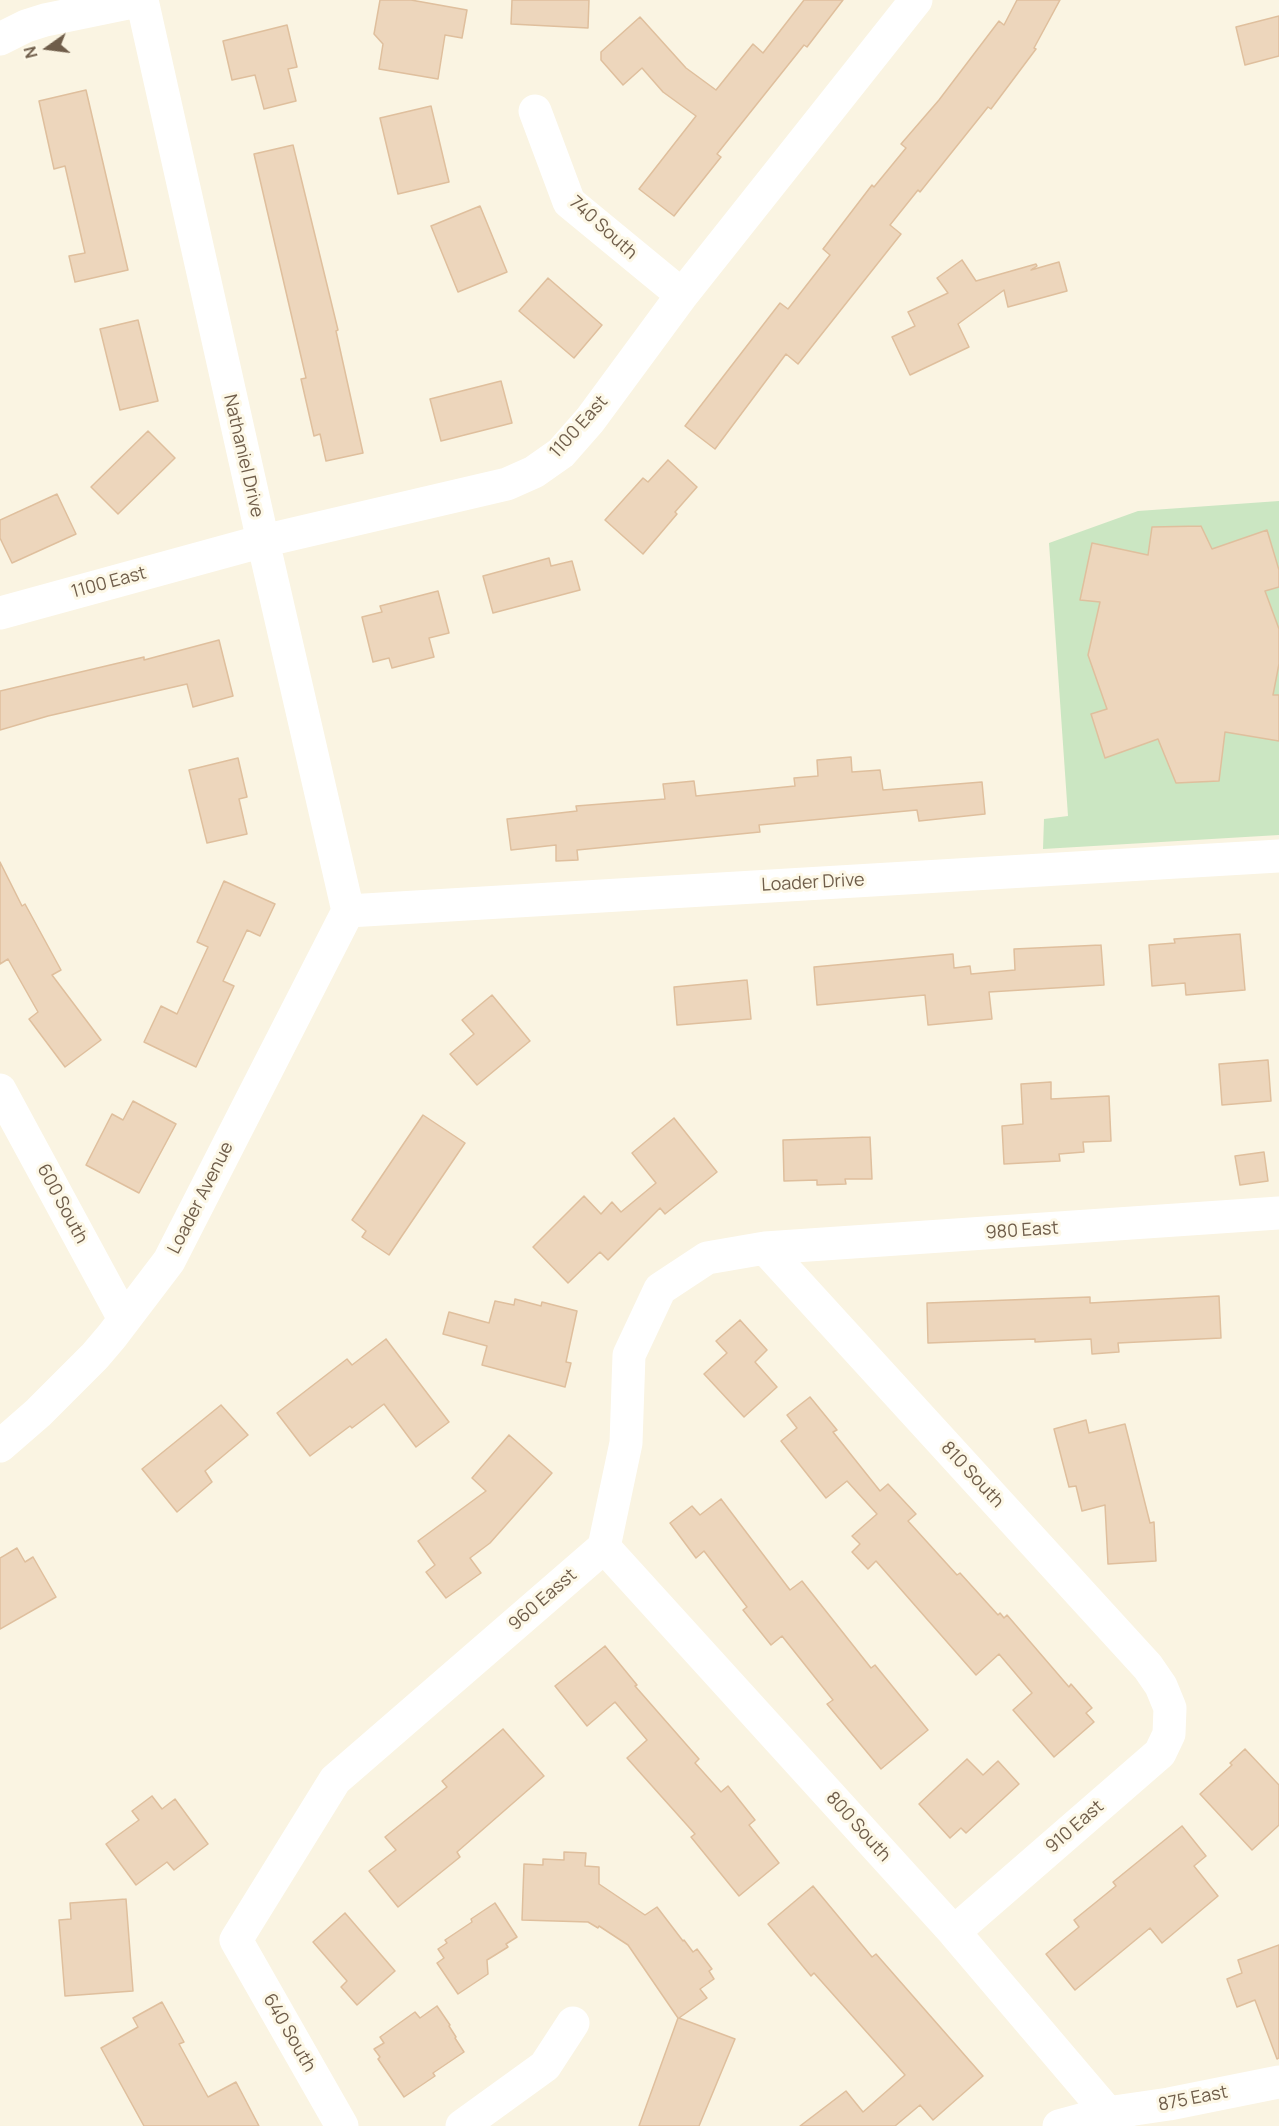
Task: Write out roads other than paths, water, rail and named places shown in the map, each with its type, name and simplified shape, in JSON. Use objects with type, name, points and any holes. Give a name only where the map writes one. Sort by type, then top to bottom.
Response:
[{"type":"street","points":[[0,39],[45,20],[142,0]]},
{"type":"street","name":"Nathaniel Drive","points":[[142,0],[262,541],[348,911]]},
{"type":"street","name":"1100 East","points":[[0,613],[262,541],[507,484],[534,472],[561,453],[590,420],[682,295],[916,0]]},
{"type":"street","name":"740 South","points":[[535,111],[569,202],[682,295]]},
{"type":"street","name":"Loader Drive","points":[[348,911],[1279,855]]},
{"type":"street","name":"Loader Avenue","points":[[0,1446],[38,1413],[95,1356],[169,1261],[348,911]]},
{"type":"street","name":"600 South","points":[[0,1090],[124,1319]]},
{"type":"street","name":"980 East","points":[[765,1248],[1279,1213]]},
{"type":"street","points":[[604,1547],[626,1443],[629,1356],[660,1289],[707,1258],[765,1248]]},
{"type":"street","name":"810 South","points":[[765,1248],[1148,1666],[1161,1686],[1170,1708]]},
{"type":"street","name":"800 South","points":[[604,1547],[954,1932],[1113,2119]]},
{"type":"street","name":"960 Easst","points":[[236,1940],[335,1780],[604,1547]]},
{"type":"street","name":"910 East","points":[[954,1932],[1160,1753],[1169,1734],[1170,1708]]},
{"type":"street","name":"640 South","points":[[236,1940],[342,2126]]},
{"type":"street","points":[[462,2126],[545,2066],[573,2023]]},
{"type":"street","name":"875 East","points":[[1059,2126],[1113,2119],[1169,2104],[1279,2082]]}]
